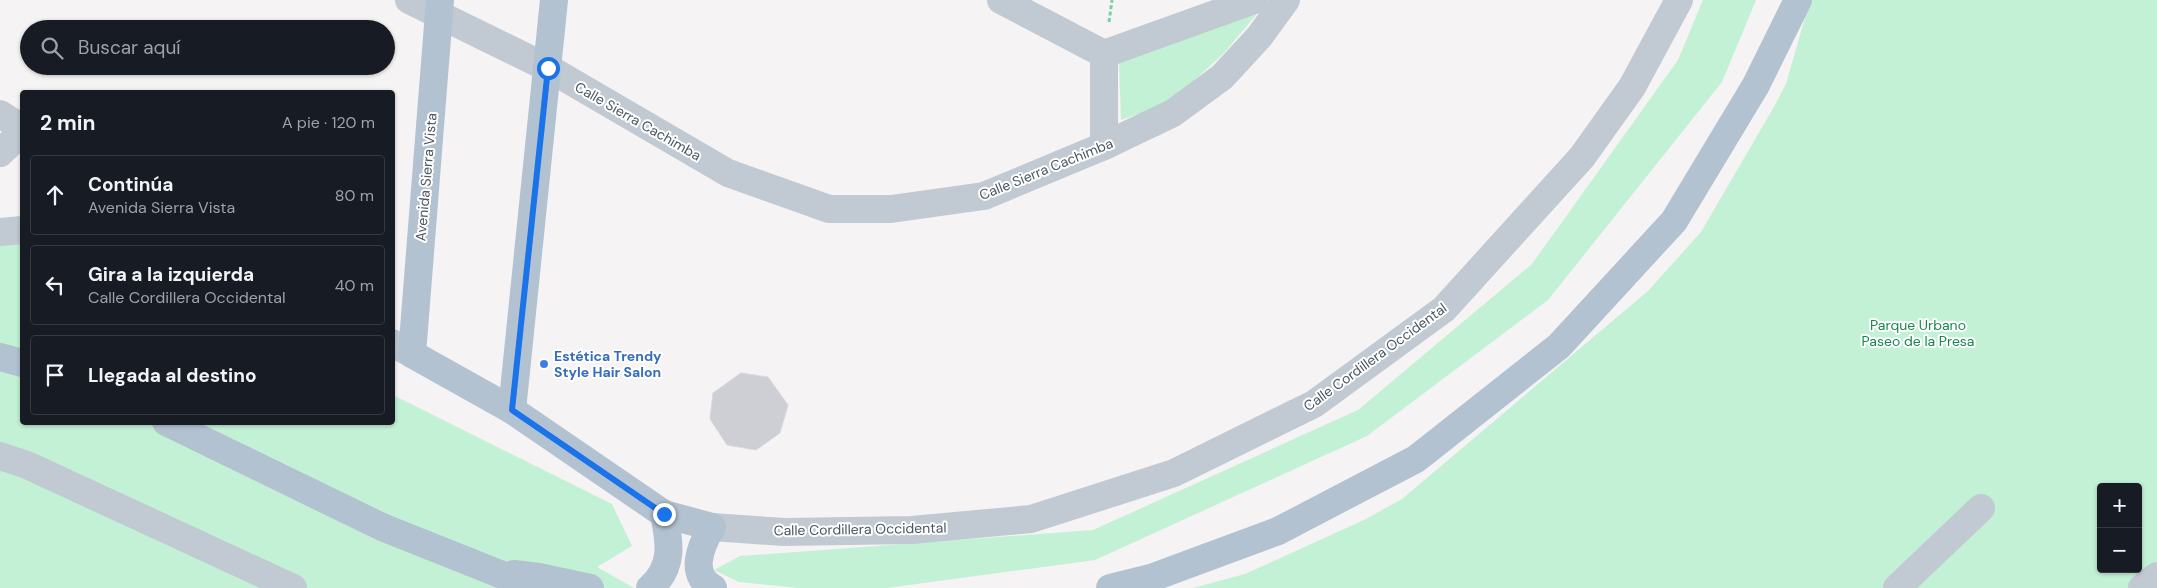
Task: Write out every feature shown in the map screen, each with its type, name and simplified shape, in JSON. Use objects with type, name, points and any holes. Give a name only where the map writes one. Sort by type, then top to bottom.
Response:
[{"type":"main road","points":[[512,410],[554,0]]},
{"type":"main road","points":[[1110,588],[1154,577],[1278,531],[1416,459],[1559,346],[1674,220],[1756,85],[1798,0]]},
{"type":"main road","name":"Avenida Sierra Vista","points":[[402,348],[440,7]]},
{"type":"main road","name":"Calle Cordillera Occidental","points":[[402,348],[512,410],[664,514],[712,526]]},
{"type":"main road","points":[[0,357],[20,362]]},
{"type":"main road","points":[[172,425],[382,527],[534,588]]},
{"type":"main road","points":[[650,588],[659,580],[667,562],[669,541],[664,514]]},
{"type":"main road","points":[[712,526],[704,540],[699,556],[698,570],[706,584],[713,588]]},
{"type":"main road","points":[[493,571],[539,576],[590,588]]},
{"type":"street","name":"Calle Sierra Cachimba","points":[[409,0],[440,7],[728,173],[829,208],[891,209],[984,196],[1104,146],[1173,113],[1222,77],[1259,37],[1286,0]]},
{"type":"street","points":[[1001,0],[1104,54],[1254,0]]},
{"type":"street","name":"Calle Cordillera Occidental","points":[[712,526],[784,532],[912,530],[1031,519],[1174,473],[1314,404],[1444,309],[1458,295],[1582,157],[1632,87],[1680,0]]},
{"type":"street","points":[[1104,54],[1104,146]]},
{"type":"street","points":[[0,114],[20,127]]},
{"type":"street","points":[[0,153],[20,134]]},
{"type":"street","points":[[0,232],[20,230]]},
{"type":"street","points":[[0,456],[27,465],[293,588]]},
{"type":"street","points":[[1897,588],[1981,508]]},
{"type":"street","points":[[2142,588],[2157,576]]},
{"type":"green space","points":[[1703,0],[1756,0],[1722,82],[1548,300],[1367,436],[1095,560],[887,588],[798,588],[739,582],[714,570],[740,556],[1093,530],[1358,410],[1532,264],[1678,60]]},
{"type":"green space","name":"Parque Urbano Paseo de la Presa","points":[[1810,0],[2157,0],[2157,588],[1193,588],[1245,574],[1366,519],[1402,499],[1648,291],[1701,232],[1786,84]]},
{"type":"green space","points":[[1260,10],[1224,53],[1187,87],[1161,106],[1121,120],[1119,61]]},
{"type":"green space","points":[[0,232],[20,244],[20,425],[395,425],[395,396],[612,504],[632,546],[597,567],[634,588],[0,588]]},
{"type":"building","points":[[741,373],[768,377],[788,405],[780,433],[756,450],[727,445],[710,419],[713,393]]},
{"type":"place","name":"Estética Trendy Style Hair Salon","points":[[544,364]]},
{"type":"route","points":[[548,68],[512,410],[664,514]]}]
